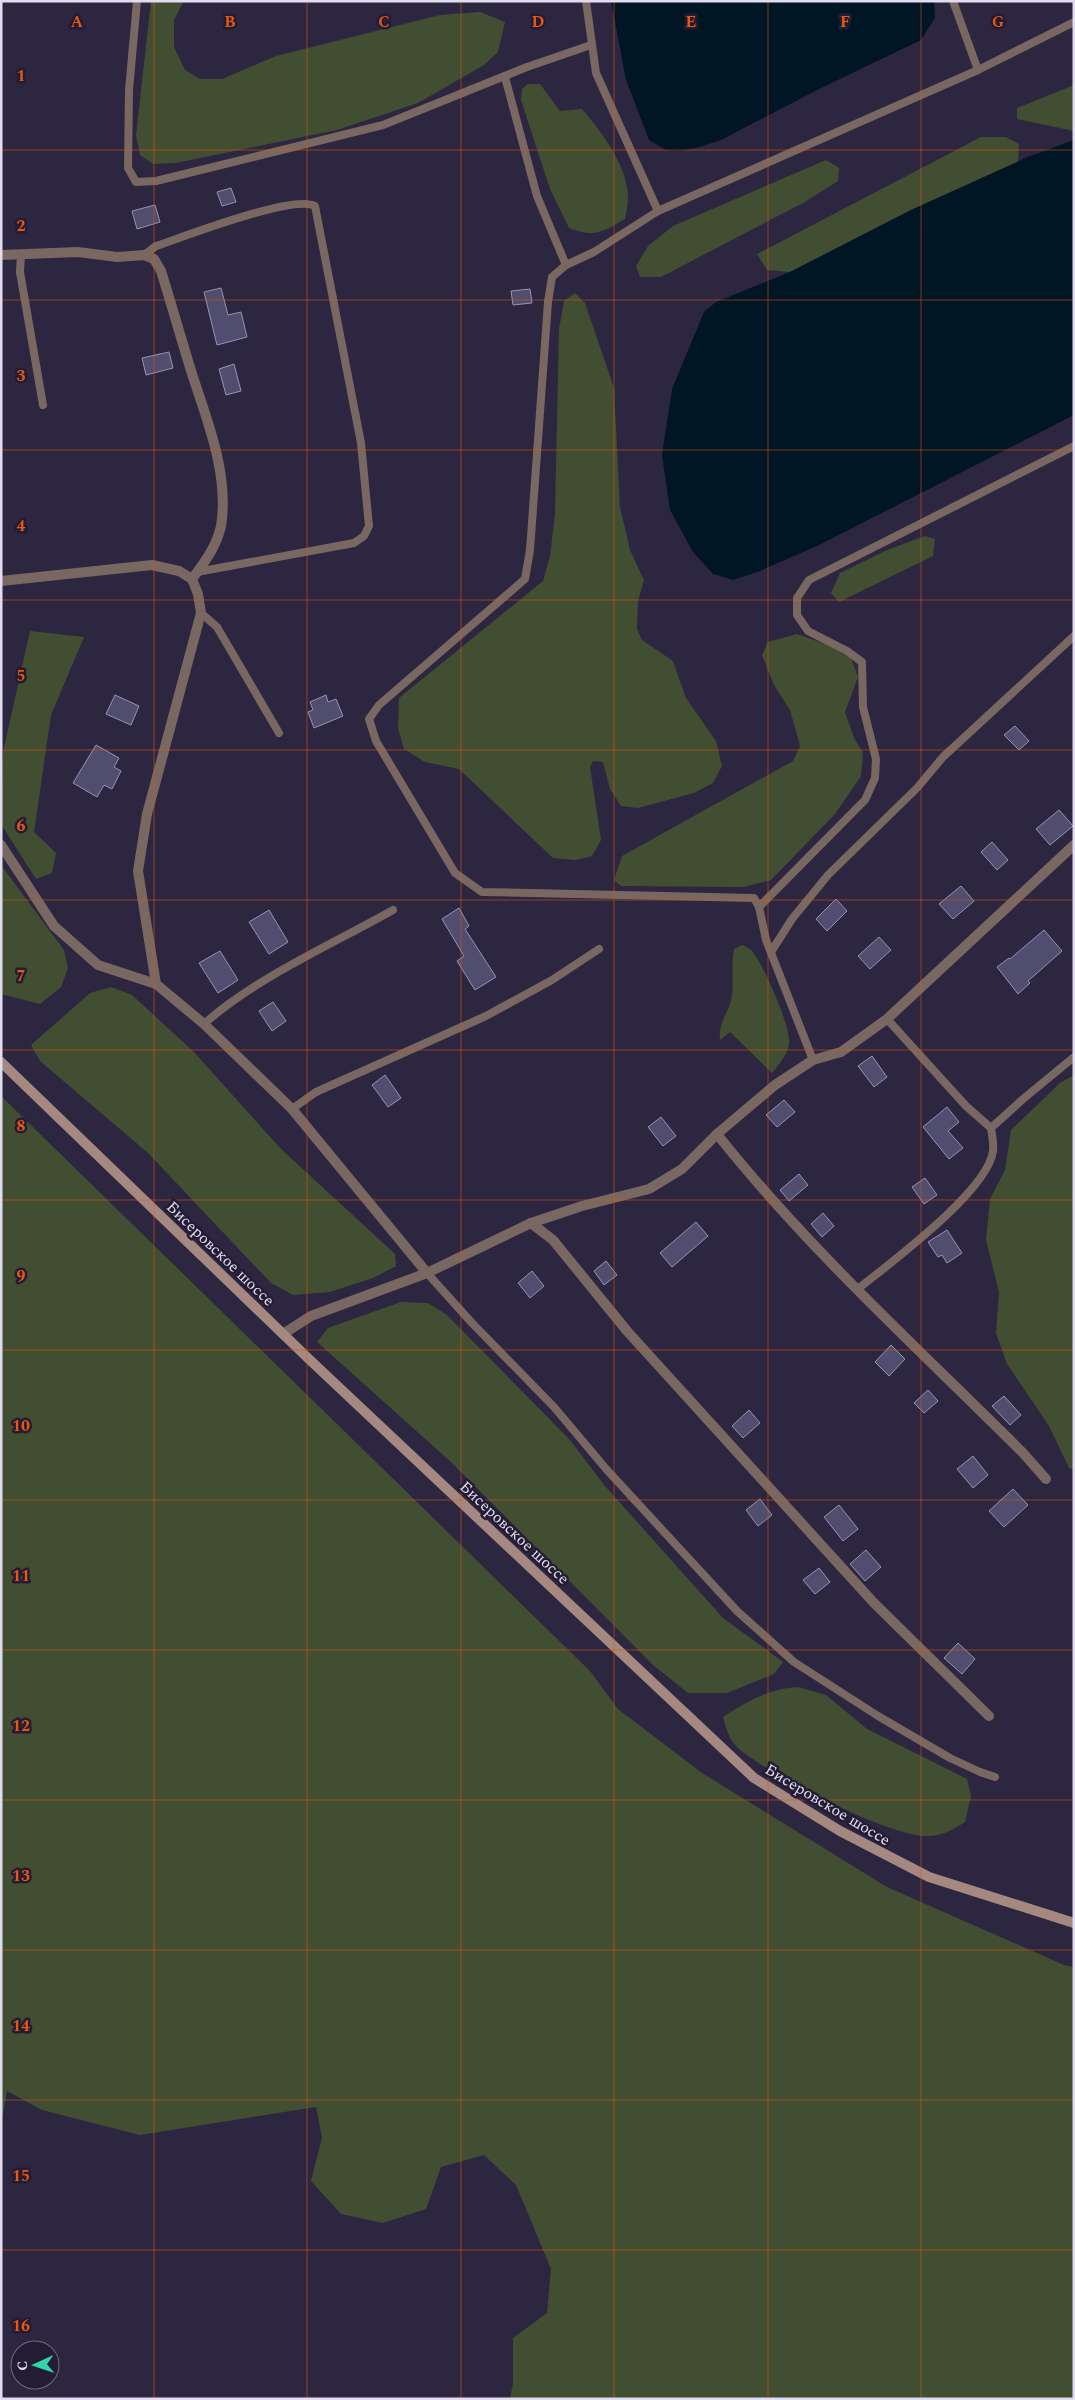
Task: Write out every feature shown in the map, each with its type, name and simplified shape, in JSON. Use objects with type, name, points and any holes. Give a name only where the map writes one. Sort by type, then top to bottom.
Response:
[{"type":"main road","name":"Бисеровское шоссе","points":[[1,1062],[283,1334],[754,1778],[840,1831],[929,1877],[1074,1923]]},
{"type":"street","points":[[1,255],[78,252],[117,257],[144,255],[154,259],[161,271],[215,444],[222,479],[222,520],[216,542],[194,576],[200,613],[193,647],[147,814],[138,871],[156,984]]},
{"type":"street","points":[[1,581],[152,564],[194,576]]},
{"type":"street","points":[[1,845],[54,926],[98,965],[156,984],[204,1024],[292,1109],[427,1273]]},
{"type":"street","points":[[283,1334],[311,1316],[427,1273],[531,1223],[582,1206],[649,1189],[682,1169],[717,1134],[775,1085],[813,1060],[840,1052],[887,1019],[1074,845]]},
{"type":"street","points":[[717,1134],[741,1164],[803,1232],[1023,1453],[1046,1479]]},
{"type":"street","points":[[531,1223],[553,1240],[627,1331],[874,1603],[989,1716]]},
{"type":"lane","points":[[137,1],[129,90],[128,168],[136,182],[156,181],[383,125],[591,45]]},
{"type":"lane","points":[[586,1],[596,73],[658,211]]},
{"type":"lane","points":[[953,1],[978,70]]},
{"type":"lane","points":[[813,1060],[771,952],[759,906],[754,898],[482,892],[455,873],[376,741],[369,719],[379,705],[525,579],[530,550],[548,302],[552,277],[566,265],[594,252],[658,211],[978,70],[1074,22]]},
{"type":"lane","points":[[504,77],[537,196],[566,265]]},
{"type":"lane","points":[[144,255],[156,246],[244,216],[299,202],[309,202],[315,206],[361,443],[369,526],[364,536],[354,543],[194,576]]},
{"type":"lane","points":[[21,254],[20,272],[43,405]]},
{"type":"lane","points":[[759,906],[865,800],[875,778],[874,744],[863,707],[862,662],[847,651],[808,631],[797,615],[797,598],[809,580],[1074,446]]},
{"type":"lane","points":[[200,613],[217,627],[278,733]]},
{"type":"lane","points":[[771,952],[792,919],[828,875],[917,788],[943,757],[1074,636]]},
{"type":"lane","points":[[204,1024],[224,1006],[268,979],[393,910]]},
{"type":"lane","points":[[292,1109],[316,1092],[486,1016],[552,980],[599,949]]},
{"type":"lane","points":[[858,1289],[953,1210],[984,1172],[993,1152],[991,1128],[966,1106],[887,1019]]},
{"type":"lane","points":[[991,1128],[1074,1057]]},
{"type":"lane","points":[[427,1273],[472,1323],[554,1406],[607,1470],[738,1611],[794,1662],[870,1711],[942,1753],[980,1772],[995,1777]]},
{"type":"green space","points":[[151,1],[184,1],[174,20],[174,47],[185,70],[200,79],[222,79],[276,56],[440,15],[480,12],[505,22],[498,52],[484,65],[418,103],[337,130],[176,163],[153,164],[140,155],[136,135]]},
{"type":"green space","points":[[528,84],[540,84],[560,111],[582,109],[606,139],[619,163],[627,187],[628,199],[625,219],[604,230],[592,233],[569,228],[550,189],[521,100],[522,89]]},
{"type":"green space","points":[[1074,85],[1074,131],[1017,119],[1017,108]]},
{"type":"green space","points":[[981,137],[1006,137],[1019,144],[1018,162],[911,210],[790,272],[767,270],[757,254]]},
{"type":"green space","points":[[826,160],[839,168],[838,181],[803,203],[661,277],[640,277],[636,266],[648,246],[673,226]]},
{"type":"green space","points":[[575,293],[585,303],[614,388],[620,507],[630,550],[644,580],[638,601],[637,629],[642,640],[673,661],[686,698],[716,741],[722,766],[713,783],[694,793],[638,808],[621,806],[610,789],[603,762],[593,761],[590,767],[601,840],[592,856],[576,860],[553,858],[459,769],[425,762],[404,749],[398,728],[399,698],[543,581],[550,556],[555,514],[559,329],[564,301]]},
{"type":"green space","points":[[925,536],[935,539],[933,556],[839,602],[831,593],[840,573],[887,550]]},
{"type":"green space","points":[[30,631],[84,637],[51,715],[34,832],[56,853],[52,873],[36,879],[1,824],[3,752]]},
{"type":"green space","points":[[797,634],[825,644],[851,658],[858,677],[845,712],[854,738],[863,753],[861,776],[835,814],[771,880],[744,887],[621,886],[614,880],[622,856],[793,761],[800,746],[790,710],[774,685],[762,655],[768,642]]},
{"type":"green space","points":[[1,865],[64,950],[68,968],[61,987],[40,1004],[1,994]]},
{"type":"green space","points":[[742,945],[751,950],[763,968],[782,1011],[789,1036],[786,1052],[772,1073],[730,1032],[720,1040],[722,1023],[732,996],[734,949]]},
{"type":"green space","points":[[111,987],[132,995],[194,1052],[280,1148],[395,1254],[396,1266],[373,1278],[330,1292],[293,1295],[271,1283],[148,1153],[40,1061],[31,1045],[90,993]]},
{"type":"green space","points":[[1074,1075],[1074,1470],[1069,1468],[1049,1426],[1007,1364],[996,1333],[999,1292],[986,1240],[990,1199],[1005,1170],[1011,1130],[1060,1083]]},
{"type":"green space","points":[[1,1096],[590,1671],[618,1709],[702,1773],[887,1887],[1064,1965],[1074,1967],[1074,2399],[510,2399],[513,2383],[513,2338],[547,2313],[551,2269],[516,2185],[484,2155],[441,2167],[426,2209],[383,2223],[341,2214],[311,2181],[322,2138],[316,2107],[140,2135],[42,2110],[7,2091],[1,2126]]},
{"type":"green space","points":[[401,1302],[428,1303],[447,1315],[570,1440],[605,1486],[723,1618],[783,1662],[774,1674],[727,1693],[688,1693],[653,1665],[451,1462],[317,1342],[328,1328]]},
{"type":"green space","points":[[798,1687],[826,1695],[867,1729],[967,1779],[971,1796],[965,1822],[956,1828],[937,1835],[909,1834],[858,1815],[801,1788],[753,1759],[735,1745],[728,1734],[723,1717],[768,1693]]},
{"type":"water","points":[[611,1],[934,1],[935,18],[921,40],[817,90],[721,140],[680,151],[666,150],[649,140],[626,80]]},
{"type":"water","points":[[1074,140],[1074,415],[817,546],[760,571],[733,580],[713,574],[693,552],[670,510],[662,455],[672,389],[704,312],[716,302],[790,272],[911,210],[1030,156]]},
{"type":"building","points":[[231,188],[236,202],[222,206],[217,192]]},
{"type":"building","points":[[155,205],[160,222],[137,229],[132,211]]},
{"type":"building","points":[[221,288],[228,315],[241,312],[247,337],[217,345],[204,292]]},
{"type":"building","points":[[530,289],[532,303],[513,305],[511,291]]},
{"type":"building","points":[[169,352],[173,368],[146,375],[142,358]]},
{"type":"building","points":[[234,364],[241,391],[226,395],[219,369]]},
{"type":"building","points":[[115,695],[139,706],[131,725],[106,714]]},
{"type":"building","points":[[326,695],[328,702],[336,699],[343,716],[314,728],[308,712],[313,710],[310,702]]},
{"type":"building","points":[[1015,726],[1029,741],[1019,750],[1004,735]]},
{"type":"building","points":[[96,745],[119,758],[114,767],[121,771],[112,789],[104,785],[97,797],[73,783]]},
{"type":"building","points":[[1059,810],[1073,826],[1050,845],[1036,829]]},
{"type":"building","points":[[992,842],[1008,860],[997,870],[981,852]]},
{"type":"building","points":[[961,886],[974,901],[953,919],[939,904]]},
{"type":"building","points":[[836,899],[847,911],[827,931],[816,919]]},
{"type":"building","points":[[459,908],[469,926],[465,929],[496,977],[475,990],[457,961],[464,956],[442,919]]},
{"type":"building","points":[[269,910],[288,942],[269,954],[249,922]]},
{"type":"building","points":[[1044,930],[1062,951],[1028,981],[1030,983],[1018,994],[997,967],[1010,959]]},
{"type":"building","points":[[879,937],[891,950],[870,969],[858,956]]},
{"type":"building","points":[[220,951],[238,980],[218,993],[199,963]]},
{"type":"building","points":[[273,1002],[286,1021],[272,1031],[259,1011]]},
{"type":"building","points":[[872,1056],[887,1077],[874,1087],[858,1066]]},
{"type":"building","points":[[385,1075],[401,1098],[388,1107],[372,1085]]},
{"type":"building","points":[[784,1100],[795,1112],[777,1127],[766,1115]]},
{"type":"building","points":[[947,1107],[959,1122],[948,1131],[963,1148],[949,1159],[923,1127]]},
{"type":"building","points":[[661,1117],[676,1136],[663,1146],[648,1127]]},
{"type":"building","points":[[799,1174],[808,1185],[789,1201],[780,1190]]},
{"type":"building","points":[[925,1178],[937,1195],[924,1204],[912,1187]]},
{"type":"building","points":[[823,1213],[834,1226],[822,1237],[811,1224]]},
{"type":"building","points":[[696,1222],[708,1236],[672,1267],[660,1253]]},
{"type":"building","points":[[947,1230],[962,1253],[947,1263],[942,1255],[938,1257],[928,1242]]},
{"type":"building","points":[[606,1261],[617,1275],[604,1285],[594,1271]]},
{"type":"building","points":[[532,1271],[544,1286],[530,1298],[518,1283]]},
{"type":"building","points":[[891,1345],[905,1359],[889,1376],[875,1362]]},
{"type":"building","points":[[928,1390],[938,1401],[924,1413],[914,1403]]},
{"type":"building","points":[[1004,1396],[1021,1415],[1010,1425],[992,1406]]},
{"type":"building","points":[[749,1410],[760,1423],[743,1438],[732,1426]]},
{"type":"building","points":[[973,1456],[988,1475],[973,1488],[957,1469]]},
{"type":"building","points":[[1013,1489],[1028,1505],[1004,1527],[989,1511]]},
{"type":"building","points":[[760,1499],[772,1515],[758,1526],[746,1510]]},
{"type":"building","points":[[839,1505],[858,1529],[843,1541],[824,1517]]},
{"type":"building","points":[[866,1550],[881,1567],[865,1581],[850,1564]]},
{"type":"building","points":[[819,1568],[830,1582],[815,1594],[803,1580]]},
{"type":"building","points":[[958,1643],[975,1659],[962,1674],[944,1658]]}]
